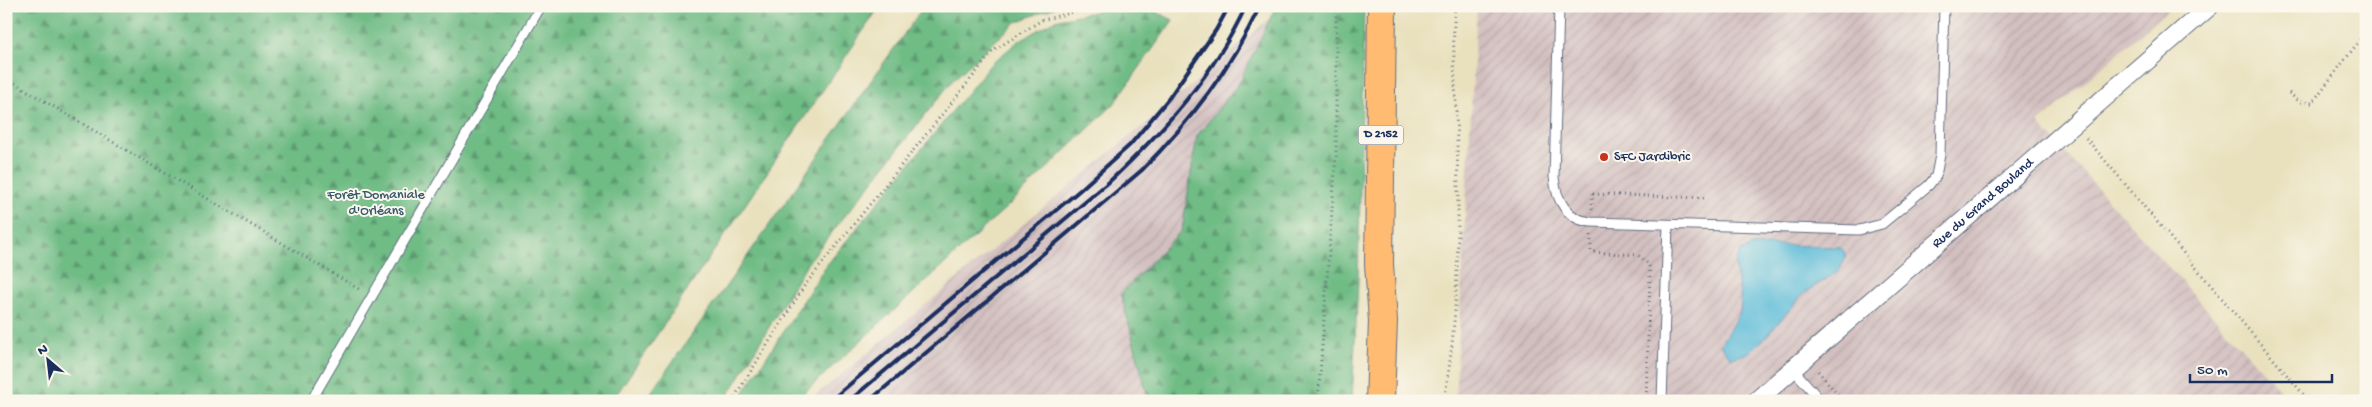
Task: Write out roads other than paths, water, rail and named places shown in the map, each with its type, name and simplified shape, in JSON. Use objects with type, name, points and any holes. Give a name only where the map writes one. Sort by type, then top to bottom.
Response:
[{"type":"main road","name":"D 2152","points":[[1380,401],[1382,321],[1379,264],[1382,6]]},
{"type":"main road","name":"D 2152","points":[[1362,401],[1370,318],[1379,264]]},
{"type":"street","name":"Rue du Grand Bouland","points":[[1756,401],[2210,6]]},
{"type":"lane","points":[[311,401],[541,6]]},
{"type":"lane","points":[[1559,6],[1555,187],[1564,208],[1572,216],[1581,221],[1591,222],[1859,230],[1882,224],[1891,218],[1929,185],[1936,176],[1939,166],[1944,6]]},
{"type":"lane","points":[[1662,401],[1668,225]]},
{"type":"lane","points":[[1799,363],[1821,401]]},
{"type":"water","points":[[1752,246],[1840,247],[1844,251],[1846,258],[1838,272],[1804,293],[1763,340],[1748,353],[1731,358],[1720,345],[1740,312],[1741,300],[1735,264],[1741,251]]},
{"type":"railway","points":[[830,401],[1080,190],[1130,145],[1169,98],[1216,30],[1229,6]]},
{"type":"railway","points":[[849,401],[1109,182],[1129,163],[1168,122],[1203,79],[1219,55],[1246,6]]},
{"type":"railway","points":[[869,401],[1142,170],[1177,132],[1208,93],[1236,52],[1260,6]]},
{"type":"place","name":"SFC Jardibric","points":[[1604,157]]},
{"type":"park label","name":"Forêt Domaniale d'Orléans","points":[[376,204]]}]
